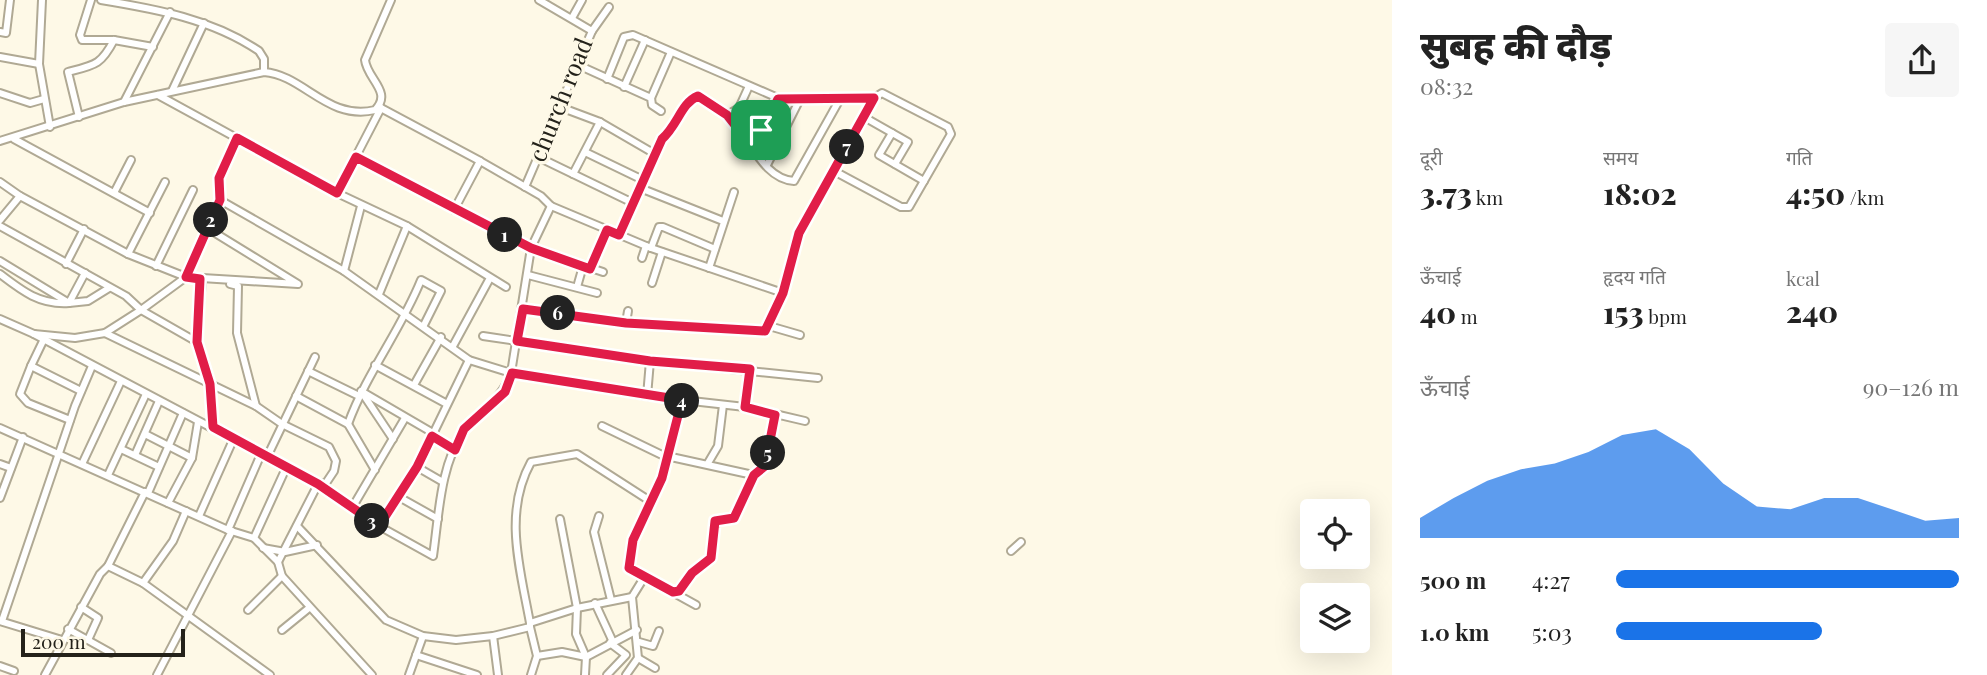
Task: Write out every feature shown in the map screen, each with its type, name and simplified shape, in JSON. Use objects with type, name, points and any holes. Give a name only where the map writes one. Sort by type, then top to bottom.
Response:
[{"type":"street","points":[[0,32],[6,33],[9,0]]},
{"type":"street","points":[[42,0],[39,64],[50,127]]},
{"type":"street","points":[[91,0],[80,38],[87,42],[114,40],[153,47]]},
{"type":"street","points":[[101,0],[170,12],[204,23],[259,51],[264,59],[264,72]]},
{"type":"street","points":[[160,10],[164,0]]},
{"type":"street","points":[[337,193],[380,108],[381,90],[365,60],[391,0]]},
{"type":"street","name":"church road","points":[[525,187],[592,31],[539,0]]},
{"type":"street","points":[[572,18],[582,0]]},
{"type":"street","points":[[592,31],[609,8]]},
{"type":"street","points":[[124,102],[170,12]]},
{"type":"street","points":[[172,91],[204,23]]},
{"type":"street","points":[[607,79],[624,37],[633,35],[778,99],[874,98]]},
{"type":"street","points":[[79,117],[68,72],[96,65],[104,58],[114,40]]},
{"type":"street","points":[[624,87],[645,40]]},
{"type":"street","points":[[661,111],[652,105],[651,98],[671,52]]},
{"type":"street","points":[[0,57],[39,64]]},
{"type":"street","points":[[578,65],[651,98]]},
{"type":"street","points":[[0,141],[14,139],[124,102],[264,72],[285,78],[332,106],[366,112],[380,108],[480,161],[525,187],[551,206],[649,247],[783,293]]},
{"type":"street","points":[[727,115],[739,108],[748,86]]},
{"type":"street","points":[[0,93],[30,103],[44,99]]},
{"type":"street","points":[[523,309],[626,323],[760,332],[769,326],[783,293],[799,233],[874,98],[882,93],[948,127],[951,134],[909,207],[901,207],[834,171]]},
{"type":"street","points":[[158,95],[337,193],[407,226],[506,287]]},
{"type":"street","points":[[619,235],[662,139],[675,128],[685,103],[691,98],[698,96],[727,115],[771,173],[794,181],[840,99]]},
{"type":"street","points":[[767,165],[801,97]]},
{"type":"street","points":[[754,149],[778,99]]},
{"type":"street","points":[[560,107],[600,122],[655,154]]},
{"type":"street","points":[[864,117],[908,142],[895,164]]},
{"type":"street","points":[[573,174],[600,122]]},
{"type":"street","points":[[892,133],[879,155],[924,181]]},
{"type":"street","points":[[34,334],[75,338],[105,333],[186,277],[220,200],[219,178],[237,138]]},
{"type":"street","points":[[14,139],[150,213]]},
{"type":"street","points":[[585,152],[643,180]]},
{"type":"street","points":[[356,157],[531,248],[603,272]]},
{"type":"street","points":[[538,158],[633,203]]},
{"type":"street","points":[[114,193],[131,160]]},
{"type":"street","points":[[454,210],[480,161]]},
{"type":"street","points":[[0,182],[20,196],[128,254],[186,277],[238,285],[237,333],[256,406]]},
{"type":"street","points":[[128,254],[165,182]]},
{"type":"street","points":[[640,188],[723,221]]},
{"type":"street","points":[[156,266],[193,190]]},
{"type":"street","points":[[709,268],[734,192]]},
{"type":"street","points":[[0,220],[20,196]]},
{"type":"street","points":[[220,200],[344,271],[408,313],[469,360],[512,373],[646,396],[745,407],[805,421]]},
{"type":"street","points":[[344,271],[361,205]]},
{"type":"street","points":[[0,319],[44,339],[318,484],[379,526],[433,556],[443,482],[464,429],[505,392],[512,373],[531,248],[551,206]]},
{"type":"street","points":[[0,226],[126,296],[141,310],[197,342]]},
{"type":"street","points":[[379,294],[407,226]]},
{"type":"street","points":[[642,258],[659,227],[715,249]]},
{"type":"street","points":[[200,279],[299,282],[207,228]]},
{"type":"street","points":[[66,264],[84,229]]},
{"type":"street","points":[[577,287],[607,230]]},
{"type":"street","points":[[652,283],[662,251]]},
{"type":"street","points":[[69,303],[2,262],[0,272],[33,298],[53,304],[88,302],[109,288]]},
{"type":"street","points":[[69,303],[85,274]]},
{"type":"street","points":[[528,275],[597,293]]},
{"type":"street","points":[[453,346],[490,278]]},
{"type":"street","points":[[200,279],[197,342],[210,384],[213,427]]},
{"type":"street","points":[[348,424],[375,365],[408,313],[421,280],[441,292],[424,325]]},
{"type":"street","points":[[626,323],[628,311]]},
{"type":"street","points":[[769,326],[800,335]]},
{"type":"street","points":[[105,333],[256,406],[282,424],[329,447],[336,461],[334,471],[326,483],[318,484]]},
{"type":"street","points":[[483,336],[650,361],[750,369],[818,378]]},
{"type":"street","points":[[414,385],[441,337]]},
{"type":"street","points":[[44,339],[31,366],[22,397],[28,403],[70,420]]},
{"type":"street","points":[[159,674],[264,455],[315,357]]},
{"type":"street","points":[[379,526],[417,467],[469,360]]},
{"type":"street","points":[[646,396],[650,361]]},
{"type":"street","points":[[375,365],[447,404]]},
{"type":"street","points":[[31,366],[81,391]]},
{"type":"street","points":[[62,640],[1,621],[70,420],[92,366]]},
{"type":"street","points":[[745,407],[750,369]]},
{"type":"street","points":[[308,370],[360,393],[455,450]]},
{"type":"street","points":[[83,462],[121,381]]},
{"type":"street","points":[[360,393],[393,439]]},
{"type":"street","points":[[108,475],[145,394]]},
{"type":"street","points":[[296,396],[348,424],[374,470]]},
{"type":"street","points":[[682,400],[668,457],[633,540],[629,568],[696,605]]},
{"type":"street","points":[[135,456],[159,401]]},
{"type":"street","points":[[708,463],[718,446],[723,405]]},
{"type":"street","points":[[45,675],[68,629],[108,566],[159,467],[183,413]]},
{"type":"street","points":[[673,592],[679,591],[692,573],[711,558],[715,521],[734,518],[754,475],[765,466],[775,415]]},
{"type":"street","points":[[352,508],[405,418]]},
{"type":"street","points":[[168,503],[192,458],[198,422]]},
{"type":"street","points":[[602,426],[668,457],[708,463],[754,475]]},
{"type":"street","points":[[0,428],[83,462],[186,512],[254,538],[261,548],[278,562],[282,576],[309,608],[372,675]]},
{"type":"street","points":[[145,434],[192,458]]},
{"type":"street","points":[[0,498],[23,437]]},
{"type":"street","points":[[199,516],[233,440]]},
{"type":"street","points":[[121,449],[159,467]]},
{"type":"street","points":[[531,675],[537,656],[514,527],[520,482],[531,462],[578,454],[650,501]]},
{"type":"street","points":[[0,464],[11,468]]},
{"type":"street","points":[[417,467],[443,482]]},
{"type":"street","points":[[254,538],[286,468]]},
{"type":"street","points":[[278,562],[318,484]]},
{"type":"street","points":[[399,497],[438,519]]},
{"type":"street","points":[[143,583],[173,541],[186,512]]},
{"type":"street","points":[[598,516],[594,532],[611,600]]},
{"type":"street","points":[[560,519],[577,608],[576,634],[586,657],[584,675]]},
{"type":"street","points":[[297,526],[386,620],[423,636],[456,640],[493,636],[577,608],[632,597]]},
{"type":"street","points":[[1011,551],[1021,542]]},
{"type":"street","points":[[261,548],[285,552],[317,545]]},
{"type":"street","points":[[108,566],[143,583],[270,675]]},
{"type":"street","points":[[248,610],[282,576]]},
{"type":"street","points":[[626,675],[638,658],[639,642],[632,597],[645,576]]},
{"type":"street","points":[[595,603],[611,643],[626,655],[607,675]]},
{"type":"street","points":[[81,607],[98,618],[88,640]]},
{"type":"street","points":[[282,630],[309,608]]},
{"type":"street","points":[[68,629],[111,653]]},
{"type":"street","points":[[537,656],[562,652],[586,657],[637,630]]},
{"type":"street","points":[[639,642],[653,646],[659,631]]},
{"type":"street","points":[[409,675],[423,636]]},
{"type":"street","points":[[493,636],[498,675]]},
{"type":"street","points":[[416,655],[477,675]]},
{"type":"street","points":[[638,658],[655,668]]},
{"type":"street","points":[[0,666],[14,671]]},
{"type":"route","points":[[698,96],[727,115],[754,149],[761,130],[778,99],[874,98],[799,233],[783,293],[765,331],[626,323],[523,309],[517,341],[650,361],[750,369],[745,407],[775,415],[765,466],[754,475],[734,518],[715,521],[711,558],[692,573],[679,591],[673,592],[629,568],[633,540],[662,478],[682,400],[512,373],[505,392],[464,429],[455,450],[432,436],[417,467],[379,526],[318,484],[213,427],[210,384],[197,342],[200,279],[186,277],[220,200],[219,178],[237,138],[337,193],[356,157],[531,248],[590,269],[607,230],[619,235],[662,139],[675,128],[685,103],[691,98],[698,96]]}]
